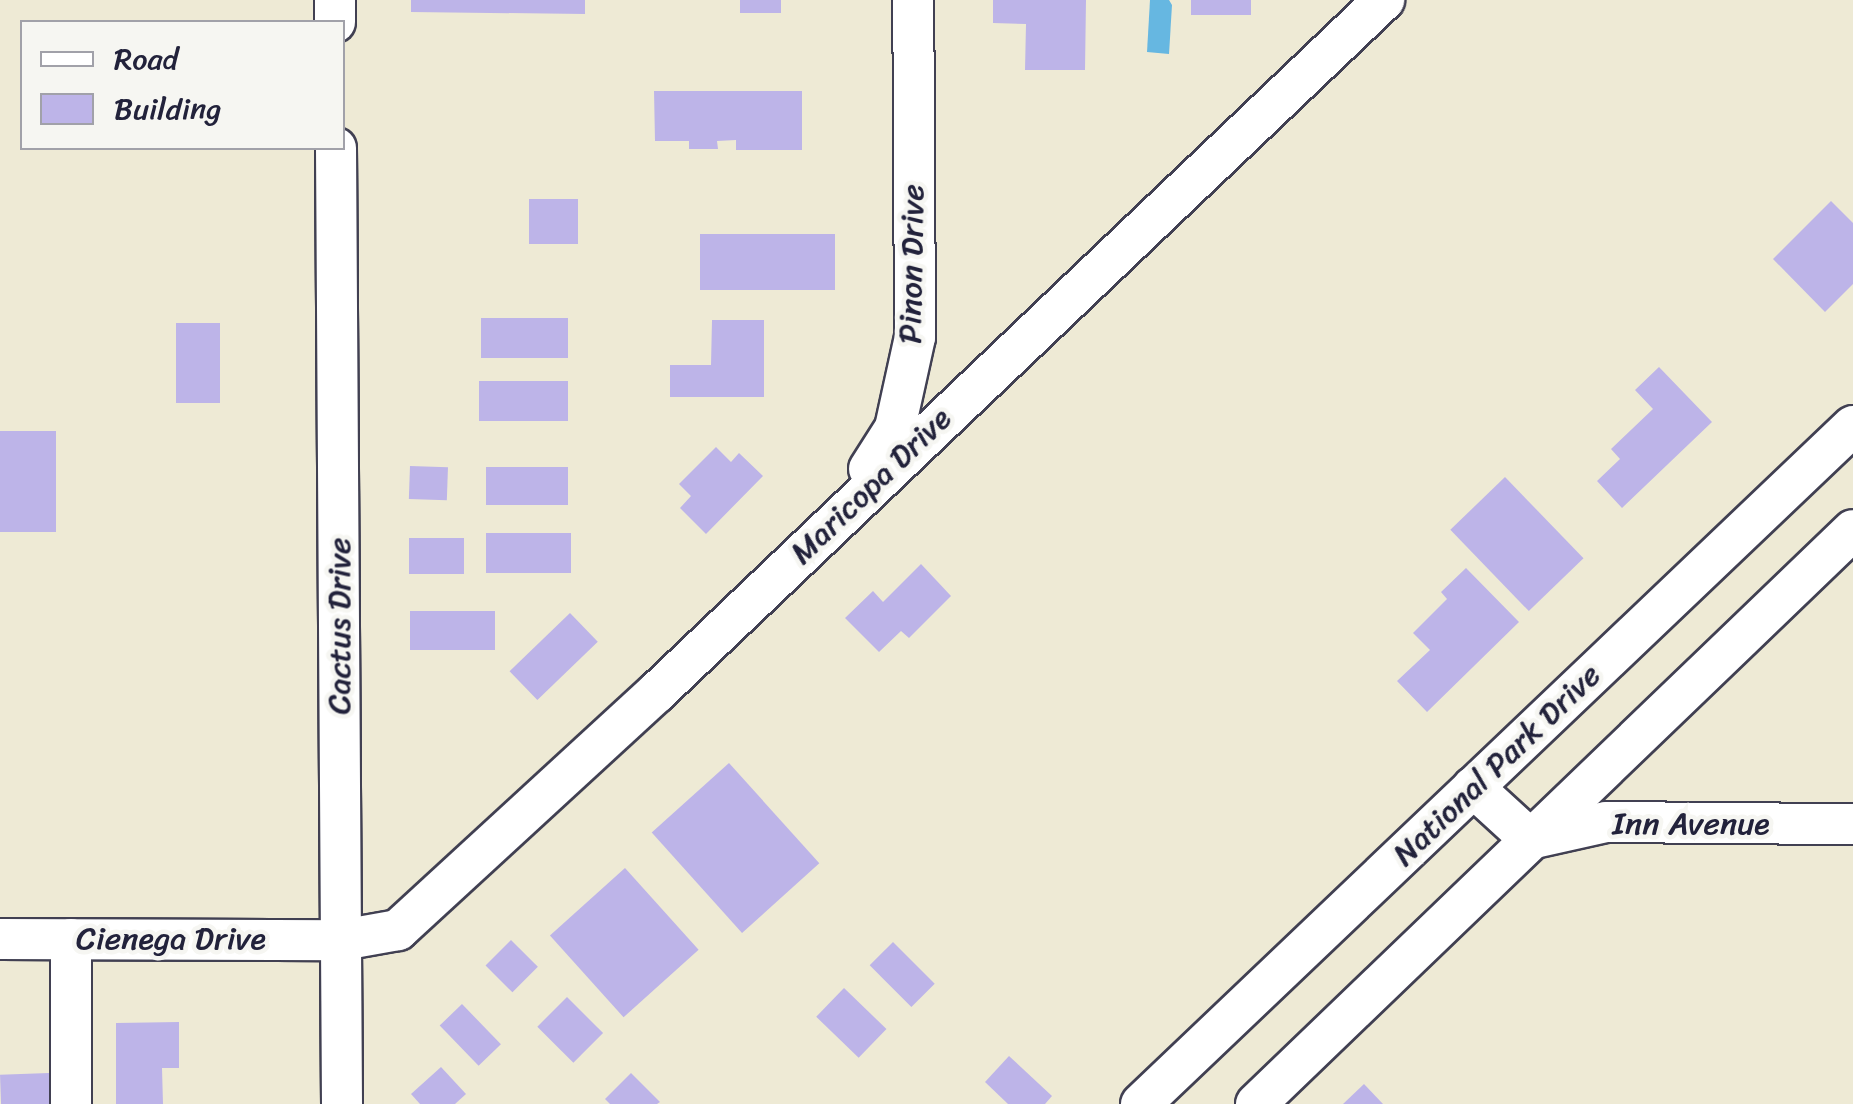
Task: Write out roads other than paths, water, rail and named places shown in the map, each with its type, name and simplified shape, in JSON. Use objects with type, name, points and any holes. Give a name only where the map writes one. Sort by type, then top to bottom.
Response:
[{"type":"street","name":"Pinon Drive","points":[[844,511],[895,428],[914,337],[914,0]]},
{"type":"street","name":"Maricopa Drive","points":[[342,940],[398,930],[657,692],[1384,0]]},
{"type":"street","name":"Cactus Drive","points":[[336,150],[342,1104]]},
{"type":"street","name":"National Park Drive","points":[[1141,1104],[1853,426]]},
{"type":"street","points":[[1256,1104],[1853,530]]},
{"type":"street","points":[[1473,787],[1530,839]]},
{"type":"street","name":"Inn Avenue","points":[[1530,839],[1606,822],[1853,824]]},
{"type":"street","name":"Cienega Drive","points":[[0,938],[342,940]]},
{"type":"street","points":[[70,1104],[71,938]]},
{"type":"water","points":[[1150,0],[1169,0],[1172,5],[1169,54],[1147,52]]}]
